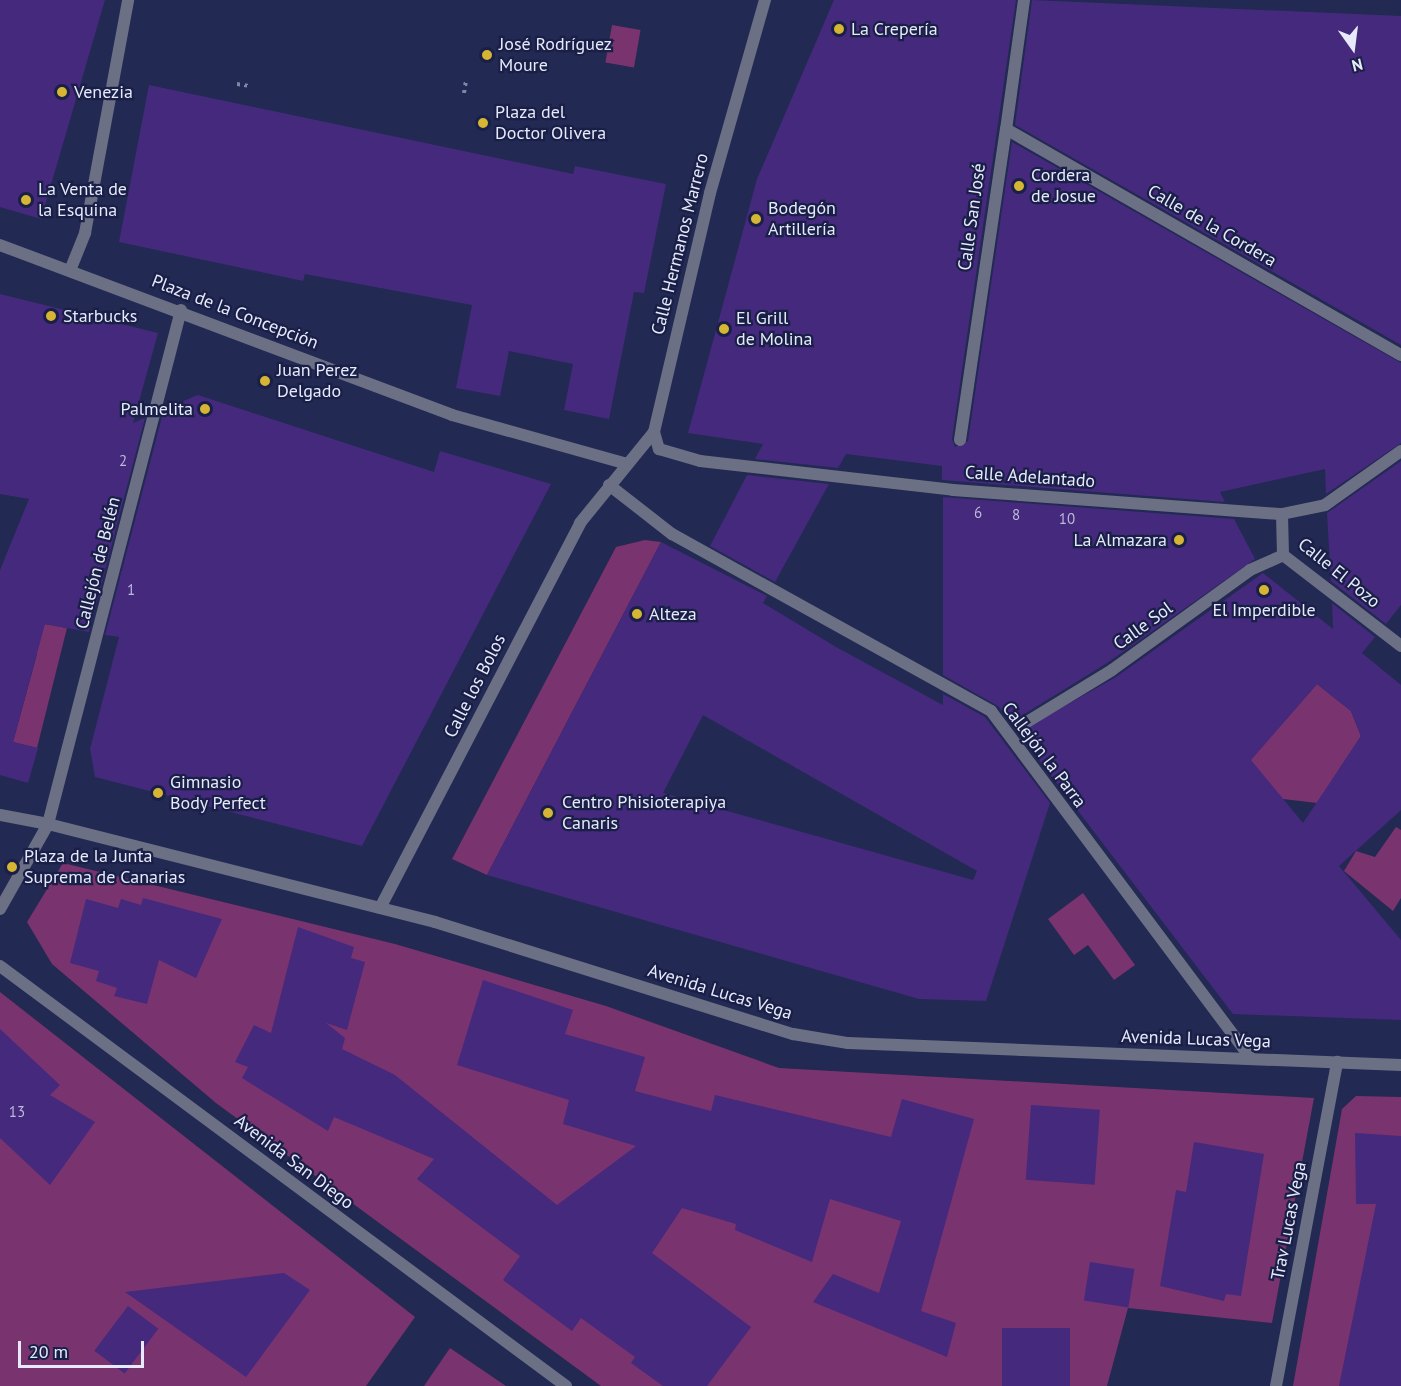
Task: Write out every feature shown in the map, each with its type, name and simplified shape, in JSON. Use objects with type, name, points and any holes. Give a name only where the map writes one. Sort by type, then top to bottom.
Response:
[{"type":"street","points":[[71,268],[85,233],[128,0]]},
{"type":"street","name":"Calle Hermanos Marrero","points":[[609,485],[654,432],[710,193],[765,0]]},
{"type":"street","name":"Calle San José","points":[[960,440],[1024,0]]},
{"type":"street","name":"Calle de la Cordera","points":[[1006,129],[1401,355]]},
{"type":"street","name":"Plaza de la Concepción","points":[[0,245],[71,268],[452,415],[627,464]]},
{"type":"street","name":"Callejón de Belén","points":[[0,909],[48,824],[181,310]]},
{"type":"street","name":"Calle Adelantado","points":[[654,432],[659,449],[700,460],[953,490],[1282,514],[1325,505],[1401,451]]},
{"type":"street","name":"Calle los Bolos","points":[[380,908],[580,523],[609,485]]},
{"type":"street","name":"Callejón la Parra","points":[[609,485],[682,540],[991,711],[1251,1059]]},
{"type":"street","name":"Calle El Pozo","points":[[1282,514],[1283,555],[1401,646]]},
{"type":"street","name":"Calle Sol","points":[[1022,725],[1112,670],[1250,570],[1283,555]]},
{"type":"street","name":"Avenida Lucas Vega","points":[[0,815],[48,824],[380,908],[804,1036],[848,1043],[1401,1065]]},
{"type":"street","name":"Avenida San Diego","points":[[0,966],[566,1386]]},
{"type":"street","name":"Trav Lucas Vega","points":[[1276,1386],[1337,1062]]},
{"type":"path","points":[[464,93],[466,81]]},
{"type":"path","points":[[237,84],[249,86]]},
{"type":"shaded area","points":[[612,25],[641,30],[634,67],[605,62]]},
{"type":"shaded area","points":[[645,540],[661,542],[487,875],[452,859],[616,547]]},
{"type":"shaded area","points":[[0,616],[67,628],[37,748],[13,742],[37,654],[0,645]]},
{"type":"shaded area","points":[[1317,684],[1351,711],[1361,736],[1317,803],[1283,799],[1257,818],[1226,788]]},
{"type":"shaded area","points":[[1396,827],[1401,830],[1401,898],[1393,911],[1344,871],[1356,851],[1375,857]]},
{"type":"shaded area","points":[[63,863],[395,944],[606,1006],[779,1068],[1314,1098],[1272,1323],[1128,1308],[1107,1386],[601,1386],[216,1103],[52,964],[27,922]]},
{"type":"shaded area","points":[[1083,893],[1135,965],[1114,980],[1088,945],[1074,955],[1048,919]]},
{"type":"shaded area","points":[[0,992],[415,1317],[366,1386],[0,1386]]},
{"type":"shaded area","points":[[1356,1096],[1401,1097],[1401,1386],[1293,1386],[1342,1109]]},
{"type":"shaded area","points":[[450,1348],[506,1386],[424,1386]]},
{"type":"building","points":[[0,0],[105,0],[41,219],[0,207]]},
{"type":"building","points":[[834,0],[1016,0],[952,439],[955,447],[968,441],[1012,142],[1401,363],[1401,443],[1326,494],[1325,469],[1220,492],[1225,502],[942,480],[942,466],[846,454],[838,468],[755,459],[763,444],[688,433],[757,179]]},
{"type":"building","points":[[1032,0],[1401,16],[1401,345],[1015,125]]},
{"type":"building","points":[[149,85],[573,174],[575,166],[666,184],[644,293],[634,292],[609,419],[564,410],[573,364],[509,351],[500,396],[456,388],[472,305],[305,274],[303,281],[119,242]]},
{"type":"building","points":[[0,294],[158,333],[133,423],[145,418],[89,632],[45,624],[13,742],[38,748],[28,783],[0,775],[0,570],[29,499],[0,494]]},
{"type":"building","points":[[198,395],[434,472],[440,451],[551,484],[362,846],[95,777],[90,749],[119,637],[105,635],[164,409]]},
{"type":"building","points":[[1401,461],[1401,605],[1386,624],[1331,581],[1327,513]]},
{"type":"building","points":[[747,475],[829,484],[775,582],[710,546]]},
{"type":"building","points":[[943,497],[1234,519],[1255,559],[1107,663],[1018,718],[1014,726],[1019,732],[1116,677],[1263,573],[1333,629],[1332,603],[1375,637],[1362,653],[1401,685],[1401,810],[1339,866],[1401,940],[1401,1020],[1233,1014],[998,706],[943,675]],"holes":[[[1317,684],[1351,711],[1361,736],[1303,823],[1251,760]]]},
{"type":"building","points":[[661,542],[767,596],[763,603],[836,647],[943,705],[943,694],[985,717],[1050,803],[986,1001],[919,999],[487,875]],"holes":[[[703,715],[977,871],[973,880],[663,793]]]},
{"type":"building","points":[[143,898],[222,919],[196,978],[159,960],[147,1004],[114,996],[117,988],[96,981],[99,971],[70,963],[86,899],[118,908],[121,899],[141,905]]},
{"type":"building","points":[[298,927],[354,947],[351,958],[365,962],[347,1030],[326,1023],[345,1038],[342,1049],[395,1075],[557,1205],[636,1146],[563,1124],[569,1100],[457,1065],[483,980],[573,1010],[565,1034],[645,1057],[635,1091],[711,1111],[715,1095],[891,1137],[902,1099],[974,1119],[921,1311],[956,1323],[947,1357],[813,1302],[833,1274],[879,1293],[901,1221],[830,1199],[812,1262],[735,1230],[736,1224],[682,1208],[652,1253],[751,1327],[707,1386],[663,1386],[631,1363],[635,1357],[581,1318],[572,1331],[503,1280],[520,1256],[417,1179],[434,1159],[334,1117],[328,1131],[242,1078],[248,1067],[235,1062],[254,1025],[271,1033]]},
{"type":"building","points":[[0,1029],[60,1085],[50,1095],[95,1122],[50,1185],[0,1138]]},
{"type":"building","points":[[1031,1105],[1100,1110],[1095,1185],[1026,1180]]},
{"type":"building","points":[[1355,1133],[1401,1136],[1401,1386],[1339,1386],[1376,1204],[1356,1204]]},
{"type":"building","points":[[1194,1142],[1264,1154],[1241,1296],[1226,1294],[1224,1301],[1160,1286],[1176,1190],[1186,1192]]},
{"type":"building","points":[[1090,1262],[1134,1269],[1128,1308],[1084,1301]]},
{"type":"building","points":[[284,1273],[310,1290],[246,1377],[125,1292]]},
{"type":"building","points":[[128,1306],[158,1329],[125,1374],[94,1351]]},
{"type":"building","points":[[1002,1328],[1070,1328],[1070,1386],[1002,1386]]},
{"type":"place","name":"La Crepería","points":[[839,29]]},
{"type":"place","name":"José Rodríguez Moure","points":[[487,55]]},
{"type":"place","name":"Venezia","points":[[62,92]]},
{"type":"place","name":"Plaza del Doctor Olivera","points":[[483,123]]},
{"type":"place","name":"Cordera de Josue","points":[[1019,186]]},
{"type":"place","name":"La Venta de la Esquina","points":[[26,200]]},
{"type":"place","name":"Bodegón Artillería","points":[[756,219]]},
{"type":"place","name":"Starbucks","points":[[51,316]]},
{"type":"place","name":"El Grill de Molina","points":[[724,329]]},
{"type":"place","name":"Juan Perez Delgado","points":[[265,381]]},
{"type":"place","name":"Palmelita","points":[[205,409]]},
{"type":"place","name":"La Almazara","points":[[1179,540]]},
{"type":"place","name":"El Imperdible","points":[[1264,590]]},
{"type":"place","name":"Alteza","points":[[637,614]]},
{"type":"place","name":"Gimnasio Body Perfect","points":[[158,793]]},
{"type":"place","name":"Centro Phisioterapiya Canaris","points":[[548,813]]},
{"type":"place","name":"Plaza de la Junta Suprema de Canarias","points":[[12,867]]}]
